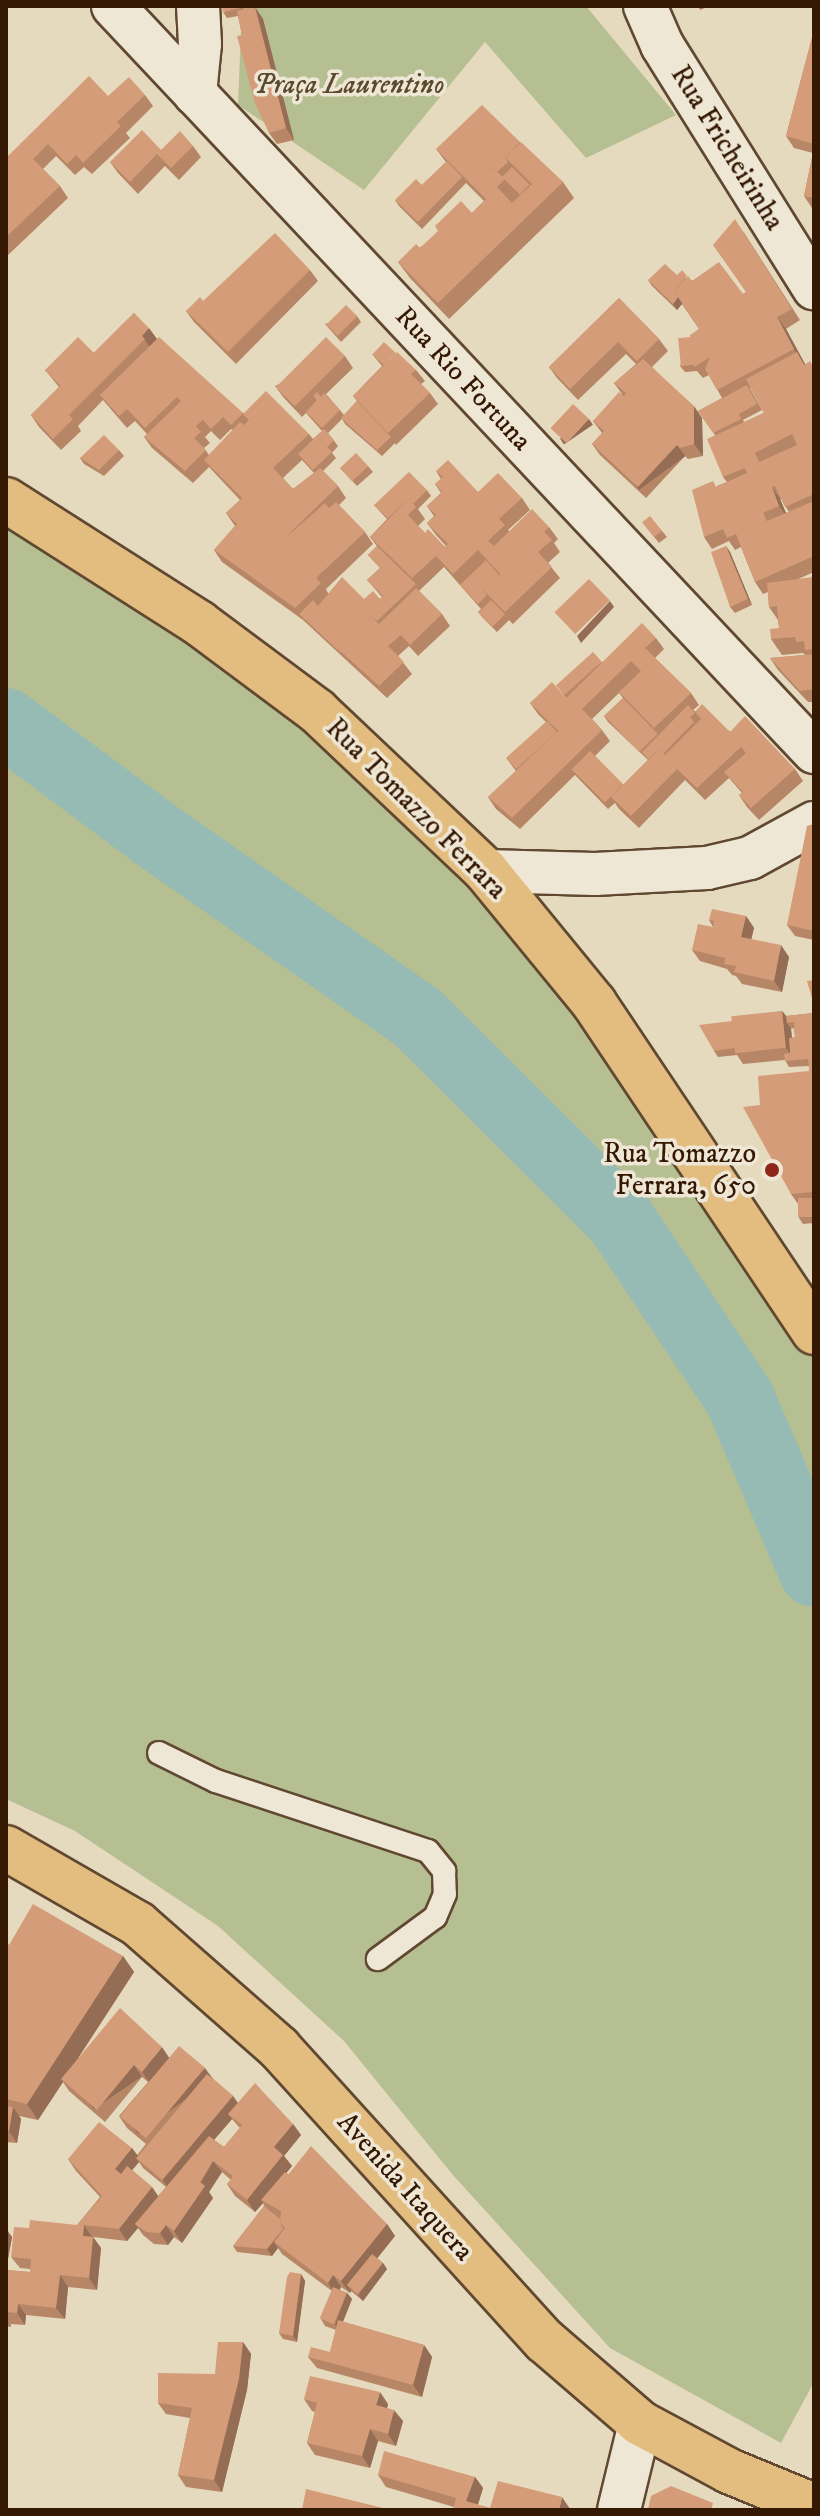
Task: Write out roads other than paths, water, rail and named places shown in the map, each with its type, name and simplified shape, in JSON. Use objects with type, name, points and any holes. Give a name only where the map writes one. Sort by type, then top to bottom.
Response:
[{"type":"main road","name":"Rua Tomazzo Ferrara","points":[[6,500],[199,623],[317,711],[486,871],[594,1003],[814,1332]]},
{"type":"main road","name":"Avenida Itaquera","points":[[6,1848],[138,1924],[279,2048],[545,2341],[640,2423],[729,2471],[814,2506]]},
{"type":"street","name":"Rua Rio Fortuna","points":[[113,6],[814,752]]},
{"type":"street","points":[[195,94],[200,44],[198,6]]},
{"type":"street","name":"Rua Fricheirinha","points":[[645,6],[662,45],[814,288]]},
{"type":"street","points":[[486,871],[595,874],[707,868],[750,858],[814,823]]},
{"type":"street","points":[[619,2510],[640,2423]]},
{"type":"lane","points":[[159,1753],[216,1781],[428,1851],[444,1871],[445,1894],[435,1917],[378,1959]]},
{"type":"waterway","points":[[6,723],[156,835],[418,1018],[619,1218],[740,1399],[814,1572]]},
{"type":"place","name":"Rua Tomazzo Ferrara, 650","points":[[772,1170]]},
{"type":"park label","name":"Praça Laurentino","points":[[349,85]]}]
